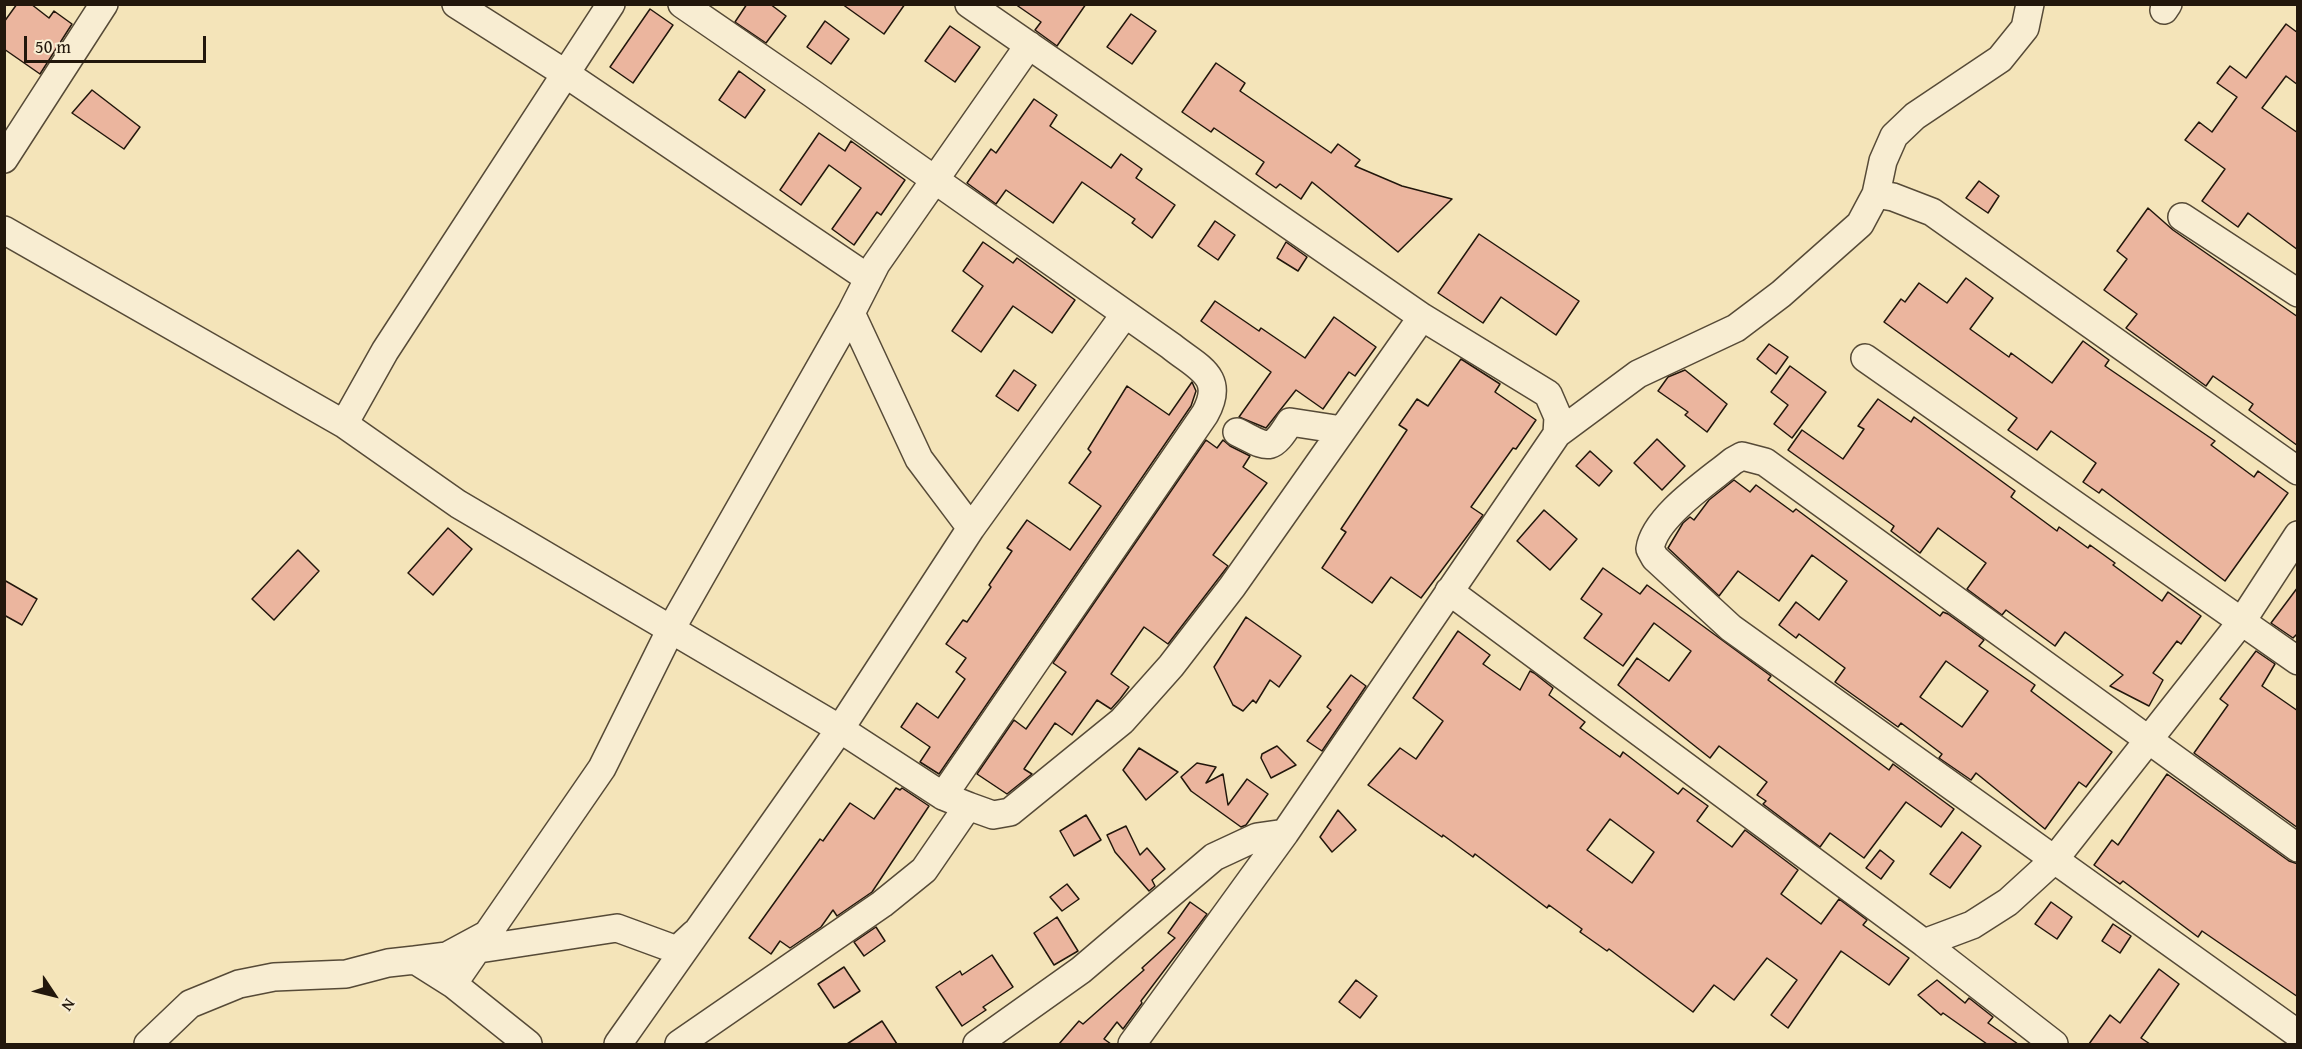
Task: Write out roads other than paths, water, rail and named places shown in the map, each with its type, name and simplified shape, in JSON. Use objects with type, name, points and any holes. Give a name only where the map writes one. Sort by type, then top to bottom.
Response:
[{"type":"street","points":[[4,159],[104,4]]},
{"type":"street","points":[[456,4],[566,74],[868,278]]},
{"type":"street","points":[[344,424],[385,351],[611,4]]},
{"type":"street","points":[[681,4],[1171,346],[1209,378],[1214,388],[1213,400],[943,796]]},
{"type":"street","points":[[969,4],[1422,317],[1548,394],[1558,417],[1557,434]]},
{"type":"street","points":[[1132,1044],[1285,833],[1557,434],[1638,374],[1737,328],[1860,224],[1876,194],[1883,161],[1894,136],[1914,116],[2000,59],[2025,28],[2030,4]]},
{"type":"street","points":[[453,984],[485,941],[602,768],[670,629],[851,313],[868,278],[1029,45]]},
{"type":"street","points":[[1876,194],[1893,196],[1932,212],[2298,471]]},
{"type":"street","points":[[2182,217],[2298,293]]},
{"type":"street","points":[[4,230],[344,424],[458,504],[840,729],[943,796],[993,815],[1010,812],[1122,720],[1171,666],[1218,605],[1422,317]]},
{"type":"street","points":[[851,313],[919,459],[971,528]]},
{"type":"street","points":[[618,1044],[840,729],[971,528],[1125,314]]},
{"type":"street","points":[[1865,358],[2298,661]]},
{"type":"street","points":[[1237,432],[1263,446],[1271,446],[1278,441],[1290,422],[1342,430]]},
{"type":"street","points":[[2298,848],[1765,462],[1754,457],[1742,456],[1733,461],[1671,514],[1654,533],[1650,549],[1655,558],[1731,628],[2298,1034]]},
{"type":"street","points":[[1924,943],[1972,925],[2008,902],[2054,860],[2242,621],[2298,535]]},
{"type":"street","points":[[1449,591],[1924,943],[2050,1043]]},
{"type":"street","points":[[678,1044],[882,903],[924,870],[968,806]]},
{"type":"street","points":[[977,1044],[1082,970],[1214,857],[1257,837],[1285,833]]},
{"type":"street","points":[[148,1044],[190,1004],[229,987],[274,977],[346,974],[388,963],[447,956],[485,941],[617,928],[677,950],[700,928]]},
{"type":"street","points":[[415,960],[453,984],[528,1044]]}]
